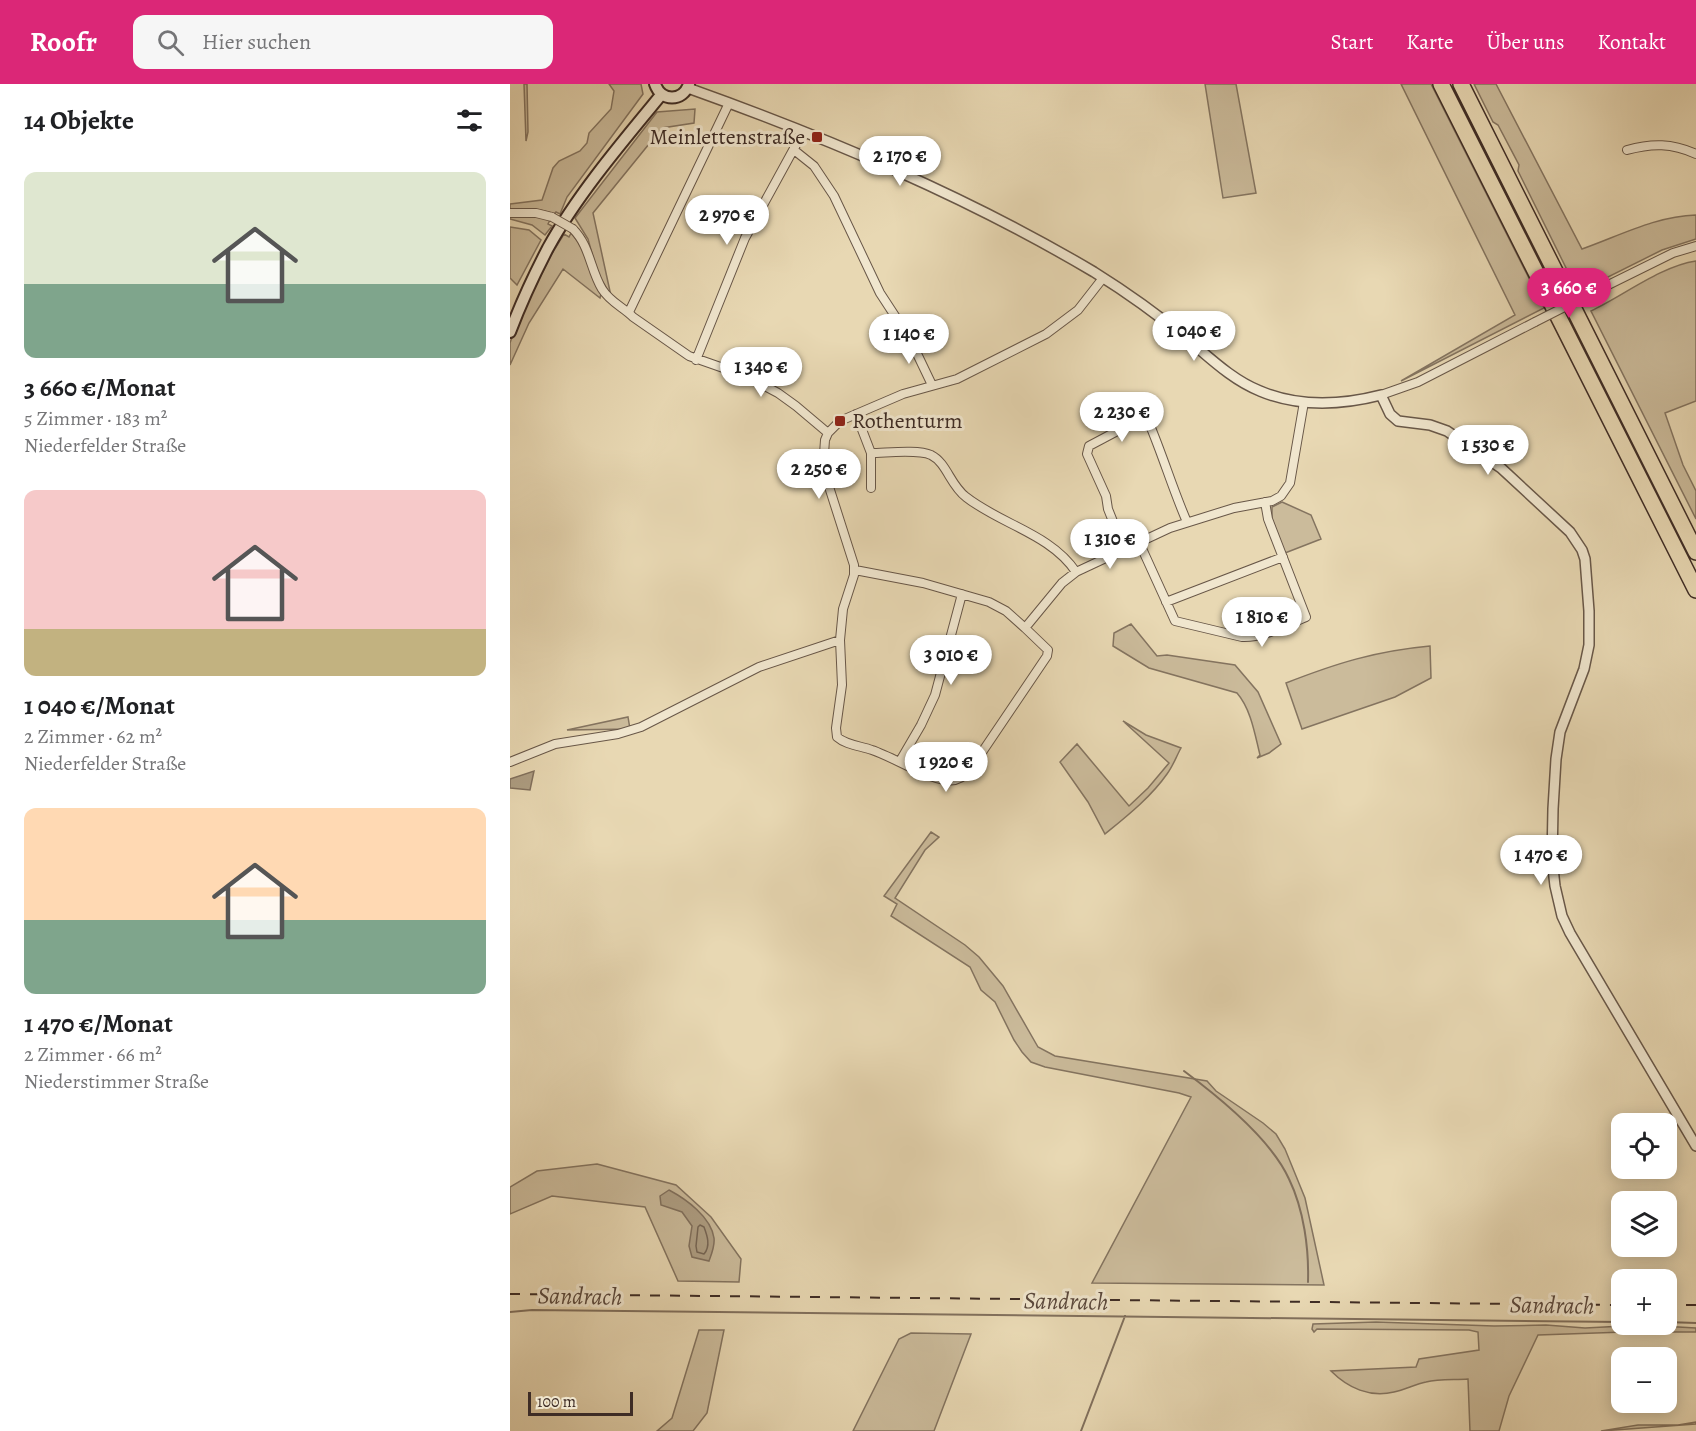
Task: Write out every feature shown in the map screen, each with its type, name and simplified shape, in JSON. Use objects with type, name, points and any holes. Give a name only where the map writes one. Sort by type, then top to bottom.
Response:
[{"type":"highway","points":[[1441,84],[1696,590]]},
{"type":"highway","points":[[1461,84],[1696,552]]},
{"type":"main road","points":[[655,84],[661,95],[667,98],[677,98],[684,94],[689,86]]},
{"type":"main road","points":[[510,332],[532,279],[555,237],[582,196],[661,95]]},
{"type":"street","points":[[689,86],[881,164],[964,202],[1050,246],[1142,305],[1246,385],[1274,396],[1304,402],[1350,402],[1381,396],[1418,382],[1673,253],[1696,246]]},
{"type":"street","points":[[629,312],[729,103]]},
{"type":"street","points":[[696,360],[745,238],[803,132]]},
{"type":"street","points":[[1627,150],[1658,144],[1682,148],[1696,154]]},
{"type":"street","points":[[794,150],[814,166],[834,196],[880,293],[910,339],[932,385]]},
{"type":"street","points":[[510,213],[536,213],[552,217],[573,229],[585,245],[595,276],[615,305],[629,312],[696,360],[738,373],[761,384],[796,406],[828,433]]},
{"type":"street","points":[[855,570],[923,583],[998,606],[1046,645],[1047,656],[966,774],[956,780],[942,780],[837,737],[842,678],[840,640],[843,609],[855,570],[823,468],[823,450],[828,433],[840,421],[903,394],[957,379],[1049,332],[1078,309],[1103,278]]},
{"type":"street","points":[[1381,396],[1390,414],[1398,421],[1430,425],[1447,430],[1501,468],[1570,532],[1582,550],[1587,586],[1589,645],[1584,669],[1562,727],[1557,752],[1552,859],[1557,899],[1570,933],[1696,1146]]},
{"type":"street","points":[[1025,628],[1062,583],[1076,572],[1188,522],[1281,496],[1290,483],[1304,402]]},
{"type":"street","points":[[856,414],[871,453],[871,488]]},
{"type":"street","points":[[1124,549],[1087,450],[1089,446],[1138,420],[1149,423],[1166,464],[1169,479],[1188,522]]},
{"type":"street","points":[[871,453],[928,454],[934,457],[947,473],[956,490],[980,507],[1056,550],[1076,572]]},
{"type":"street","points":[[1139,542],[1175,621],[1242,637],[1261,635],[1306,617],[1268,519],[1265,502]]},
{"type":"street","points":[[1166,602],[1283,557]]},
{"type":"street","points":[[900,761],[921,725],[934,695],[962,594]]},
{"type":"street","points":[[510,762],[555,744],[631,730],[759,667],[840,640]]},
{"type":"shaded area","points":[[524,84],[527,84],[528,132],[526,141]]},
{"type":"shaded area","points":[[609,84],[641,84],[643,94],[567,197],[560,214],[532,209],[510,210],[510,204],[542,200],[553,168],[559,161],[580,151],[587,143],[589,133],[611,109],[614,91]]},
{"type":"shaded area","points":[[1205,84],[1236,84],[1256,193],[1223,198]]},
{"type":"shaded area","points":[[1401,84],[1431,84],[1544,308],[1401,381],[1515,315]]},
{"type":"shaded area","points":[[1474,84],[1496,84],[1582,249],[1652,223],[1681,216],[1696,215],[1696,239],[1662,250],[1578,292],[1518,171],[1519,165],[1498,125],[1493,122]]},
{"type":"shaded area","points":[[695,109],[694,123],[662,128],[593,213],[611,296],[597,272],[588,239],[575,218],[657,112]]},
{"type":"shaded area","points":[[514,216],[535,216],[550,220],[548,224],[552,226],[545,235],[532,225],[510,219]]},
{"type":"shaded area","points":[[510,227],[529,230],[541,240],[517,285],[510,278]]},
{"type":"shaded area","points":[[571,233],[585,255],[601,294],[600,298],[563,269],[529,323],[510,365],[510,343],[515,328],[551,255],[564,234],[569,237]]},
{"type":"shaded area","points":[[1696,261],[1696,401],[1665,413],[1683,465],[1696,491],[1696,519],[1591,311],[1656,275]]},
{"type":"shaded area","points":[[1282,502],[1311,515],[1321,539],[1285,553],[1272,519],[1272,507]]},
{"type":"shaded area","points":[[1131,624],[1157,656],[1167,655],[1235,665],[1258,692],[1281,744],[1257,758],[1260,755],[1252,722],[1237,693],[1149,668],[1113,646],[1114,633]]},
{"type":"shaded area","points":[[1430,646],[1431,678],[1395,697],[1302,729],[1286,683],[1357,659]]},
{"type":"shaded area","points":[[628,717],[630,729],[567,730]]},
{"type":"shaded area","points":[[1123,721],[1146,735],[1181,748],[1169,771],[1154,791],[1105,834],[1088,802],[1060,762],[1077,744],[1129,806],[1169,763]]},
{"type":"shaded area","points":[[931,832],[939,837],[925,850],[895,898],[979,957],[1003,986],[1038,1047],[1055,1056],[1207,1081],[1216,1091],[1276,1134],[1285,1149],[1305,1198],[1324,1285],[1092,1283],[1191,1097],[1045,1067],[1031,1062],[1014,1040],[995,1002],[981,990],[970,967],[891,916],[897,904],[884,896]]},
{"type":"shaded area","points":[[597,1164],[676,1185],[711,1217],[741,1259],[739,1282],[678,1281],[645,1207],[552,1196],[510,1214],[510,1187],[537,1171]]},
{"type":"shaded area","points":[[1376,1322],[1494,1326],[1546,1325],[1585,1328],[1611,1327],[1611,1332],[1538,1335],[1509,1396],[1499,1431],[1470,1431],[1468,1379],[1431,1381],[1398,1391],[1376,1394],[1352,1387],[1331,1371],[1416,1367],[1419,1359],[1479,1350],[1478,1332],[1469,1330],[1317,1329],[1314,1332],[1313,1324]]},
{"type":"shaded area","points":[[1677,1327],[1696,1328],[1696,1332],[1677,1332]]},
{"type":"shaded area","points":[[699,1330],[724,1330],[707,1413],[693,1431],[657,1431],[672,1418]]},
{"type":"shaded area","points":[[911,1333],[971,1334],[934,1431],[853,1431],[899,1339]]},
{"type":"shaded area","points":[[1696,1422],[1696,1424],[1601,1431],[1638,1425],[1678,1425]]},
{"type":"water","points":[[534,771],[530,790],[510,788],[510,779]]},
{"type":"water","points":[[669,1190],[683,1198],[703,1216],[712,1230],[714,1241],[709,1261],[692,1257],[689,1246],[692,1226],[682,1212],[661,1205],[660,1196]]},
{"type":"waterway","points":[[1184,1071],[1243,1120],[1281,1164],[1294,1191],[1302,1217],[1308,1256],[1308,1282]]},
{"type":"waterway","name":"Sandrach","points":[[510,1312],[532,1310],[1611,1322]]},
{"type":"waterway","points":[[1081,1431],[1125,1316]]},
{"type":"waterway","name":"Sandrach","points":[[1677,1322],[1696,1323]]},
{"type":"railway","points":[[510,1294],[1611,1305]]},
{"type":"railway","points":[[1677,1305],[1696,1305]]},
{"type":"place","name":"Meinlettenstraße","points":[[817,137]]},
{"type":"place","name":"Rothenturm","points":[[840,421]]}]
